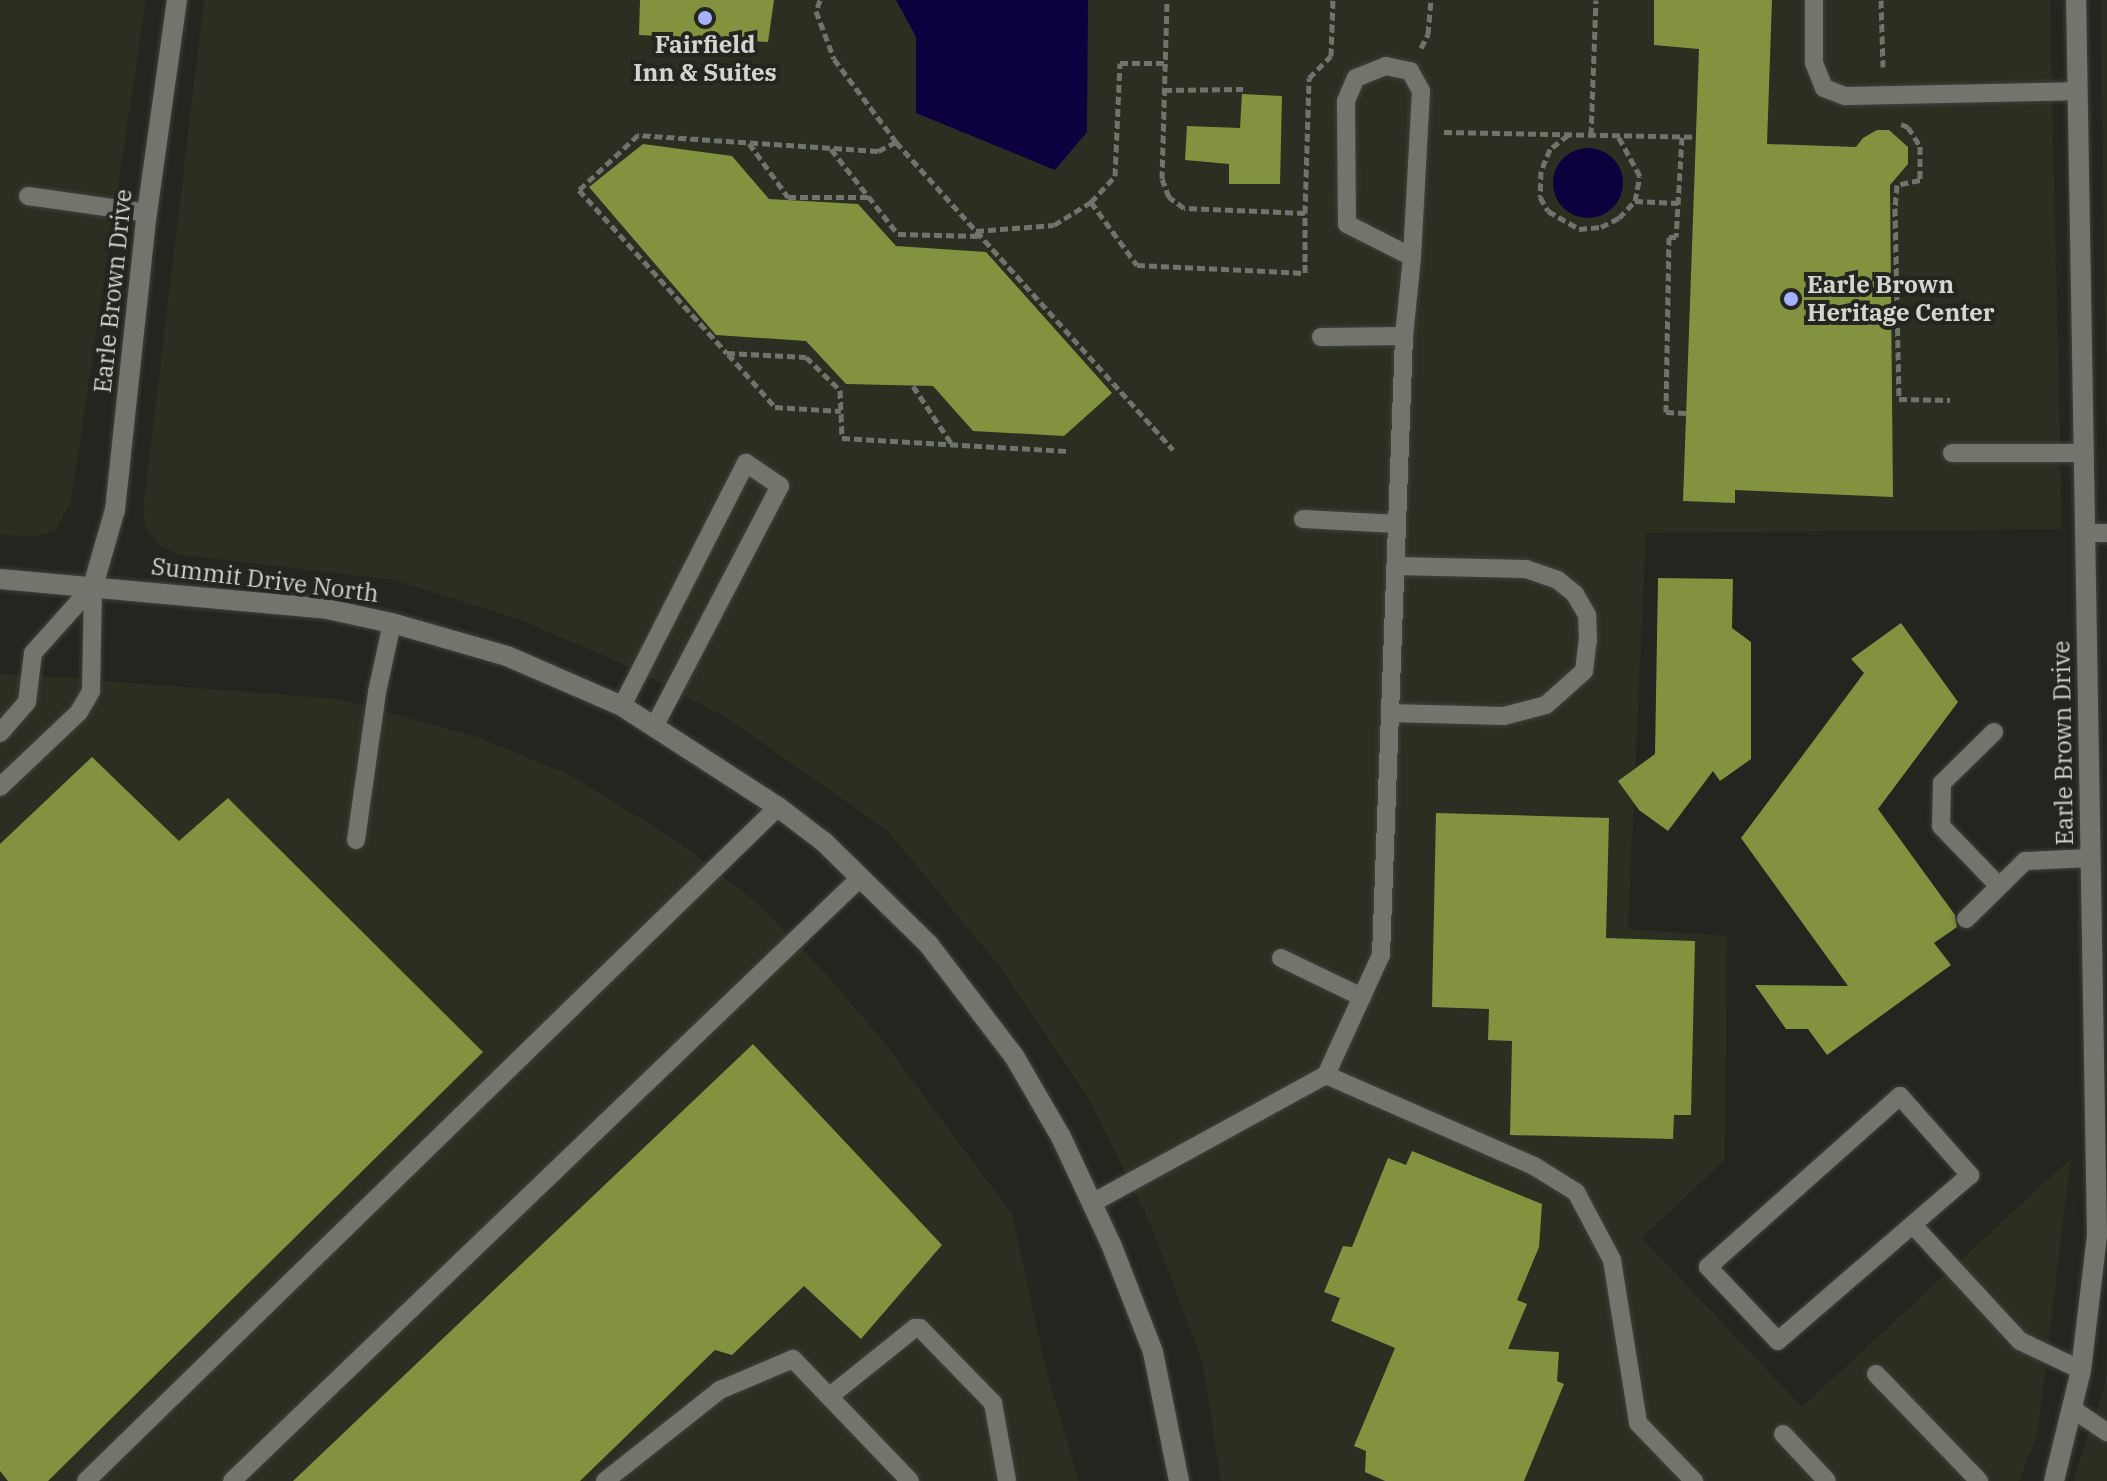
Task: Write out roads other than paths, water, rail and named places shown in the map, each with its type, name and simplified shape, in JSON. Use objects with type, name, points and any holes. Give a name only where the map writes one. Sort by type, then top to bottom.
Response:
[{"type":"street","name":"Earle Brown Drive","points":[[93,586],[115,510],[147,213],[177,0]]},
{"type":"street","name":"Earle Brown Drive","points":[[2054,1481],[2074,1410],[2102,1236],[2099,890],[2091,858],[2076,0]]},
{"type":"street","name":"Summit Drive North","points":[[0,579],[313,608],[392,623],[507,656],[622,706],[655,725],[778,807],[824,842],[929,945],[1014,1056],[1094,1202],[1153,1352],[1179,1481]]},
{"type":"lane","points":[[1814,0],[1814,63],[1824,88],[1845,96],[2077,91]]},
{"type":"lane","points":[[1094,1202],[1326,1075],[1381,955],[1404,336],[1412,257],[1421,91],[1410,71],[1386,66],[1356,78],[1346,101],[1347,224],[1412,257]]},
{"type":"lane","points":[[28,196],[147,213]]},
{"type":"lane","points":[[1321,337],[1404,336]]},
{"type":"lane","points":[[1952,453],[2084,453]]},
{"type":"lane","points":[[622,706],[746,463],[780,486],[655,725]]},
{"type":"lane","points":[[1303,519],[1397,524]]},
{"type":"lane","points":[[2085,533],[2107,533]]},
{"type":"lane","points":[[1390,713],[1504,716],[1546,705],[1584,671],[1588,640],[1587,615],[1575,594],[1558,580],[1526,569],[1396,566]]},
{"type":"lane","points":[[0,733],[27,702],[33,653],[93,586]]},
{"type":"lane","points":[[0,787],[79,712],[91,691],[93,586]]},
{"type":"lane","points":[[356,840],[377,692],[392,623]]},
{"type":"lane","points":[[1994,732],[1942,783],[1941,826],[1999,886]]},
{"type":"lane","points":[[86,1481],[778,807]]},
{"type":"lane","points":[[1966,919],[2025,861],[2091,858]]},
{"type":"lane","points":[[232,1481],[860,878]]},
{"type":"lane","points":[[1281,958],[1362,997]]},
{"type":"lane","points":[[1326,1075],[1534,1166],[1576,1192],[1612,1260],[1638,1423],[1694,1481]]},
{"type":"lane","points":[[1900,1096],[1970,1175],[1913,1225],[1778,1341],[1708,1267],[1900,1096]]},
{"type":"lane","points":[[1913,1225],[2020,1341],[2081,1370]]},
{"type":"lane","points":[[830,1396],[915,1328],[920,1328],[993,1403],[1007,1481]]},
{"type":"lane","points":[[605,1481],[720,1390],[790,1359],[797,1360],[910,1481]]},
{"type":"lane","points":[[1876,1374],[1977,1480]]},
{"type":"lane","points":[[2074,1410],[2107,1432]]},
{"type":"lane","points":[[1783,1434],[1827,1481]]},
{"type":"place","name":"Fairfield Inn & Suites","points":[[705,18]]},
{"type":"place","name":"Earle Brown Heritage Center","points":[[1791,299]]}]
